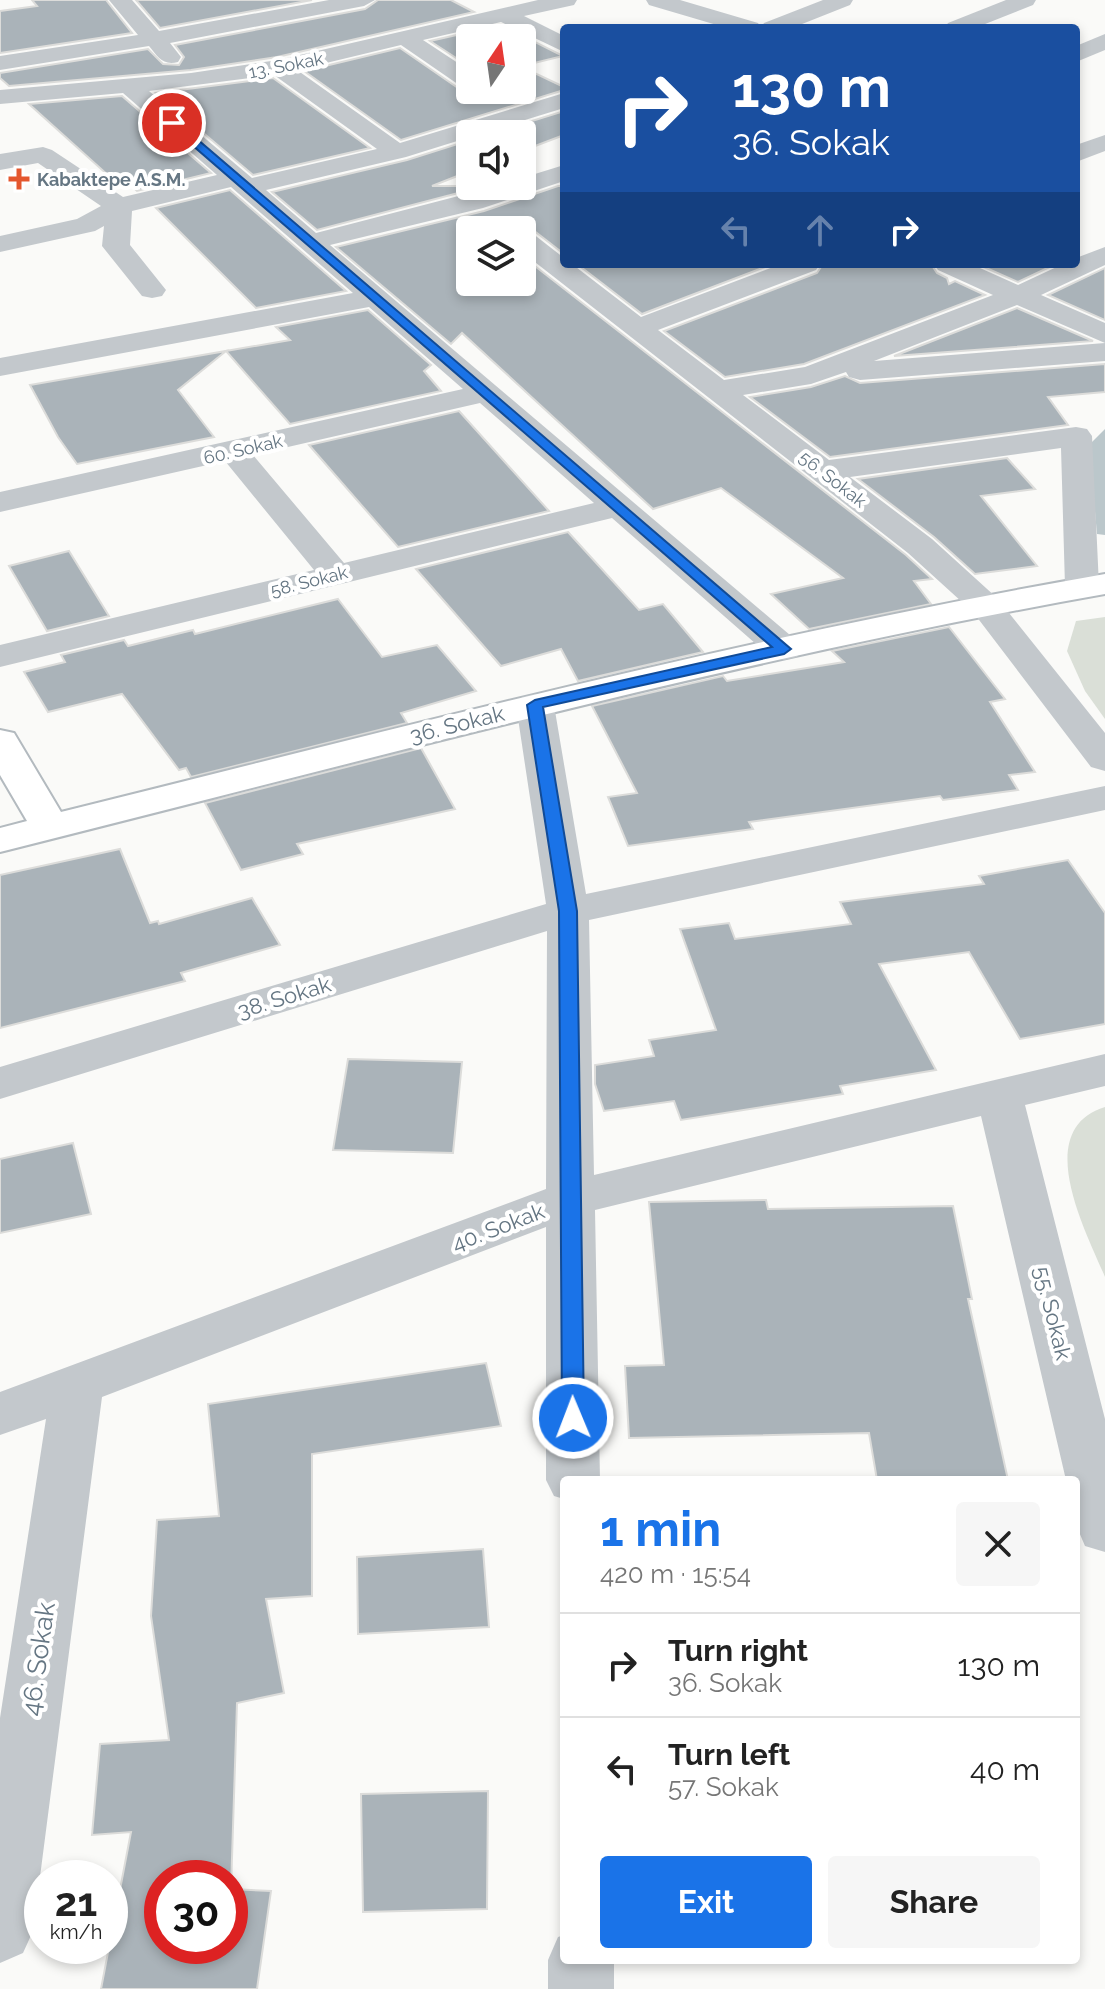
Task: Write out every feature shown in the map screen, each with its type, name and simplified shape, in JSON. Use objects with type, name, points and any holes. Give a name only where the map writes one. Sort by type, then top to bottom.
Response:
[{"type":"main road","name":"36. Sokak","points":[[0,840],[535,705],[985,605],[1093,585]]},
{"type":"main road","points":[[0,741],[50,827]]},
{"type":"street","points":[[120,0],[191,80]]},
{"type":"street","points":[[259,0],[276,18]]},
{"type":"street","points":[[0,63],[276,18],[364,0]]},
{"type":"street","name":"13. Sokak","points":[[1,94],[191,80],[278,67],[566,0]]},
{"type":"street","points":[[657,0],[737,24]]},
{"type":"street","points":[[781,24],[838,0]]},
{"type":"street","points":[[966,24],[1025,0]]},
{"type":"street","points":[[507,16],[560,43]]},
{"type":"street","points":[[407,39],[456,72]]},
{"type":"street","points":[[1080,53],[1105,41]]},
{"type":"street","points":[[278,67],[397,152]]},
{"type":"street","points":[[129,86],[784,649]]},
{"type":"street","points":[[0,244],[86,225],[119,206],[397,152],[560,101]]},
{"type":"street","points":[[504,104],[520,115]]},
{"type":"street","points":[[1080,125],[1105,134]]},
{"type":"street","points":[[1080,152],[1105,142]]},
{"type":"street","points":[[0,162],[43,155],[119,206]]},
{"type":"street","points":[[310,242],[474,202],[560,174]]},
{"type":"street","points":[[474,202],[492,216]]},
{"type":"street","points":[[119,206],[116,246],[152,290]]},
{"type":"street","name":"56. Sokak","points":[[536,247],[557,258]]},
{"type":"street","points":[[1080,266],[1105,255]]},
{"type":"street","name":"56. Sokak","points":[[568,268],[637,328],[920,546],[985,605],[1105,759]]},
{"type":"street","points":[[637,328],[795,268]]},
{"type":"street","points":[[957,268],[1105,334]]},
{"type":"street","points":[[811,375],[1018,295],[1077,268]]},
{"type":"street","points":[[0,367],[375,297]]},
{"type":"street","points":[[718,390],[811,375],[1105,352]]},
{"type":"street","name":"60. Sokak","points":[[0,502],[486,393]]},
{"type":"street","points":[[821,471],[1076,436],[1093,585]]},
{"type":"street","points":[[233,451],[335,574]]},
{"type":"street","name":"58. Sokak","points":[[0,656],[618,507]]},
{"type":"street","points":[[535,705],[568,911],[573,1476]]},
{"type":"street","name":"38. Sokak","points":[[0,1083],[568,911],[1105,798]]},
{"type":"street","name":"40. Sokak","points":[[0,1414],[569,1199],[1105,1070]]},
{"type":"street","name":"55. Sokak","points":[[1000,1097],[1105,1529]]},
{"type":"street","name":"46. Sokak","points":[[1,1916],[77,1387]]},
{"type":"street","points":[[581,1964],[581,1989]]},
{"type":"shaded area","points":[[1105,429],[1105,535],[1097,534],[1089,445]]},
{"type":"shaded area","points":[[1105,617],[1105,719],[1085,691],[1067,651],[1076,621]]},
{"type":"shaded area","points":[[1105,1107],[1105,1277],[1077,1209],[1067,1159],[1071,1137],[1083,1119]]},
{"type":"building","points":[[32,0],[106,0],[132,33],[0,53],[0,11],[37,6]]},
{"type":"building","points":[[136,0],[312,0],[160,28]]},
{"type":"building","points":[[378,0],[451,0],[474,12],[277,57],[191,70],[9,86],[0,78],[0,73],[148,49],[163,64],[179,65],[184,57],[175,45],[365,9]]},
{"type":"building","points":[[456,35],[456,58],[430,41]]},
{"type":"building","points":[[536,42],[560,54],[536,63]]},
{"type":"building","points":[[400,48],[456,87],[456,104],[518,104],[466,120],[456,120],[456,123],[401,140],[304,71]]},
{"type":"building","points":[[536,74],[560,85],[560,91],[536,99]]},
{"type":"building","points":[[273,78],[370,148],[253,175],[156,93]]},
{"type":"building","points":[[122,96],[211,173],[137,191],[120,175],[110,177],[29,104]]},
{"type":"building","points":[[560,112],[560,137],[536,146],[535,120]]},
{"type":"building","points":[[456,144],[456,177],[432,186],[456,186],[456,194],[317,230],[272,192],[407,160]]},
{"type":"building","points":[[560,186],[560,251],[536,232],[536,216],[463,216],[517,200],[536,200],[536,193]]},
{"type":"building","points":[[230,190],[346,291],[256,308],[156,208]]},
{"type":"building","points":[[456,218],[456,296],[536,296],[536,267],[906,555],[932,579],[914,581],[931,604],[809,629],[771,594],[843,578],[721,488],[653,509],[462,333],[451,344],[336,247]]},
{"type":"building","points":[[582,268],[763,268],[642,314]]},
{"type":"building","points":[[820,268],[934,268],[947,278],[949,284],[955,281],[985,295],[804,364],[725,377],[664,331],[817,273]]},
{"type":"building","points":[[986,268],[1048,268],[1018,282]]},
{"type":"building","points":[[1105,268],[1105,320],[1048,295]]},
{"type":"building","points":[[1017,308],[1093,341],[894,356]]},
{"type":"building","points":[[368,310],[431,365],[424,371],[441,391],[290,424],[226,351],[290,340],[276,327]]},
{"type":"building","points":[[226,351],[178,390],[214,437],[77,464],[58,437],[30,385]]},
{"type":"building","points":[[1105,364],[1105,392],[1048,397],[1068,425],[830,457],[750,397],[811,387],[845,376],[860,383]]},
{"type":"building","points":[[459,411],[549,511],[398,547],[309,445]]},
{"type":"building","points":[[1007,458],[1035,489],[981,496],[1037,566],[975,574],[934,537],[858,479]]},
{"type":"building","points":[[568,532],[639,610],[663,604],[703,652],[578,681],[561,649],[501,666],[416,569]]},
{"type":"building","points":[[69,551],[109,616],[47,631],[9,566]]},
{"type":"building","points":[[338,599],[382,657],[437,645],[476,691],[401,713],[407,723],[191,777],[186,768],[179,770],[122,694],[48,712],[24,672],[65,662],[61,655],[124,640],[128,646],[193,630],[195,634]]},
{"type":"building","points":[[949,627],[1005,699],[990,702],[1035,772],[1009,775],[1018,790],[943,800],[940,796],[749,822],[753,829],[628,846],[608,797],[637,793],[592,706],[723,676],[727,681],[844,662],[832,651]]},
{"type":"building","points":[[421,748],[455,809],[297,844],[303,854],[241,870],[205,803]]},
{"type":"building","points":[[120,849],[150,923],[158,921],[159,924],[252,898],[280,945],[181,973],[185,981],[0,1028],[0,875]]},
{"type":"building","points":[[1068,860],[1105,913],[1105,1024],[1020,1039],[969,952],[879,964],[936,1070],[840,1086],[843,1094],[681,1120],[674,1101],[604,1111],[595,1084],[595,1065],[654,1056],[649,1040],[716,1030],[680,929],[729,923],[735,939],[851,924],[840,902],[984,884],[979,876]]},
{"type":"building","points":[[348,1059],[462,1062],[453,1153],[333,1150]]},
{"type":"building","points":[[73,1143],[91,1214],[0,1233],[0,1159]]},
{"type":"building","points":[[766,1200],[768,1209],[953,1206],[972,1299],[968,1299],[1007,1476],[876,1476],[869,1433],[629,1438],[625,1366],[664,1365],[649,1202]]},
{"type":"building","points":[[486,1363],[501,1426],[312,1454],[312,1596],[266,1599],[284,1693],[237,1703],[232,1860],[144,1860],[144,1964],[248,1964],[248,1890],[271,1891],[257,1989],[101,1989],[106,1964],[128,1964],[126,1860],[131,1832],[92,1835],[100,1744],[169,1740],[151,1616],[157,1520],[219,1516],[208,1404]]},
{"type":"building","points":[[483,1549],[489,1627],[358,1634],[357,1557]]},
{"type":"building","points":[[488,1791],[487,1909],[363,1912],[361,1794]]},
{"type":"place","name":"Kabaktepe A.S.M.","points":[[19,179]]},
{"type":"route","points":[[172,123],[784,649],[535,705],[568,911],[573,1418]]}]
